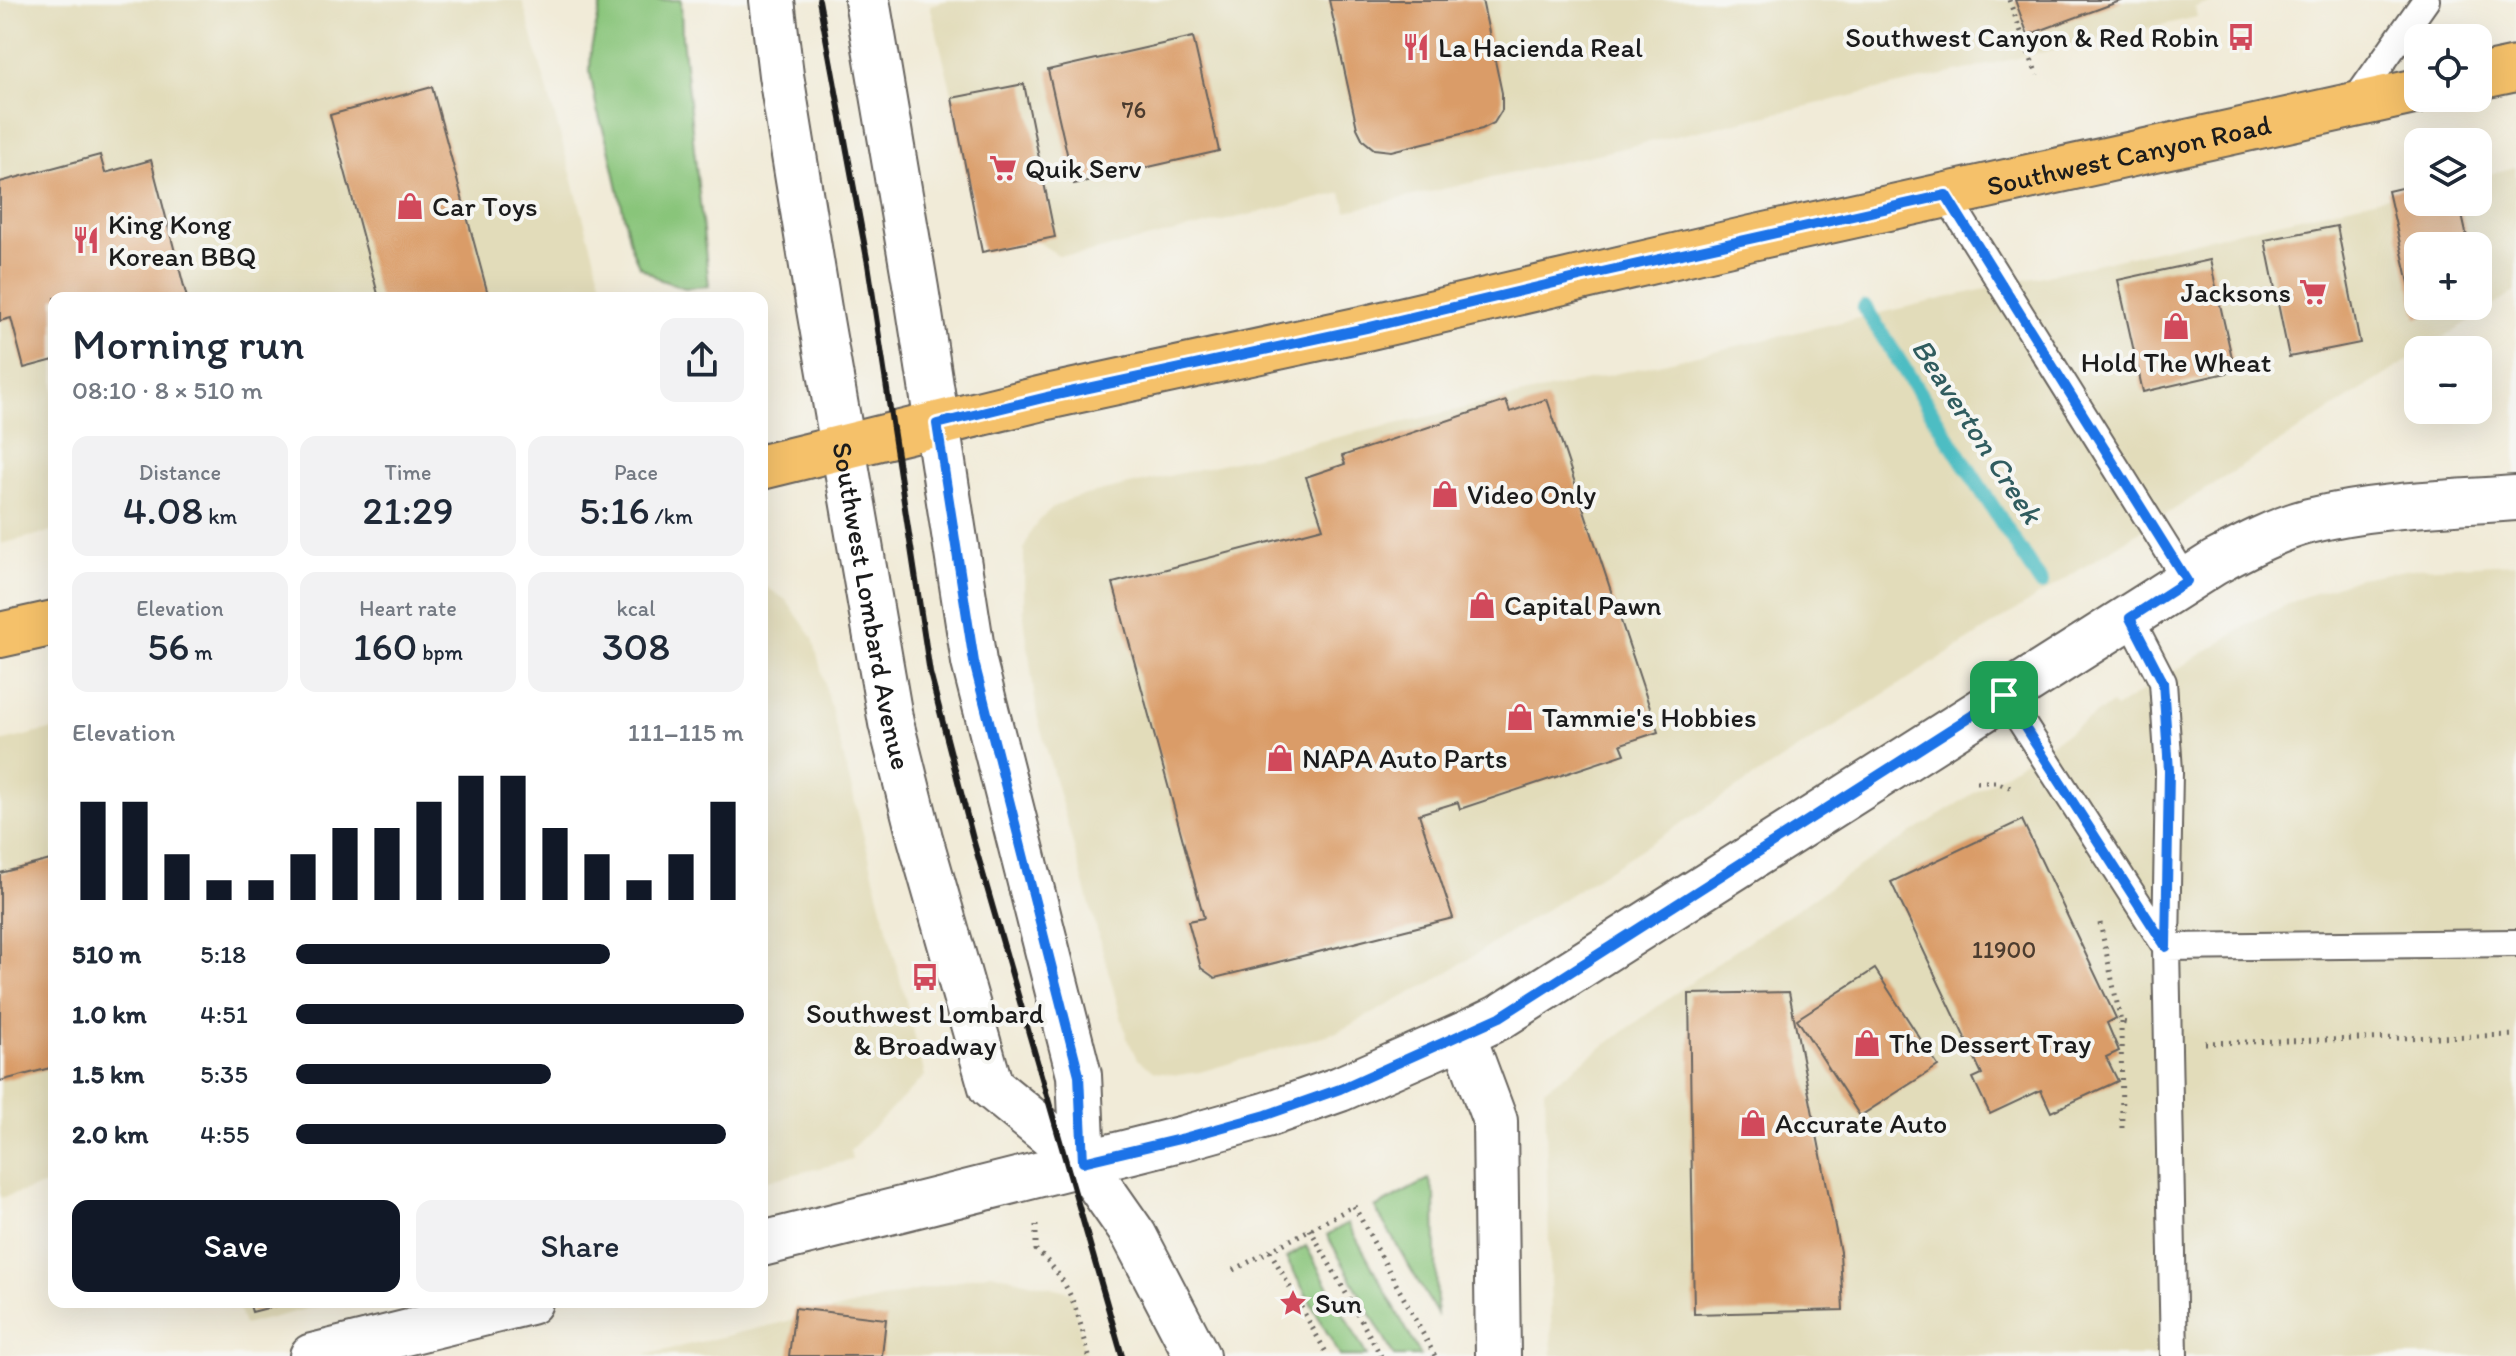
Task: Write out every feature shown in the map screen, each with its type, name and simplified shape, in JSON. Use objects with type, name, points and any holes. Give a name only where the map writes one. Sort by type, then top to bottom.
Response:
[{"type":"main road","points":[[2492,74],[2516,69]]},
{"type":"main road","name":"Southwest Canyon Road","points":[[768,466],[1047,397],[2404,94]]},
{"type":"main road","points":[[0,635],[48,624]]},
{"type":"street","name":"Southwest Lombard Avenue","points":[[772,0],[781,75],[891,723],[920,838],[991,1087],[1083,1162],[1134,1235],[1197,1356]]},
{"type":"street","points":[[867,0],[974,662],[1079,1075],[1083,1162]]},
{"type":"street","points":[[768,1242],[1184,1138],[1266,1115],[1340,1089],[1500,1017],[2004,695],[2214,563],[2260,538],[2306,522],[2359,512],[2516,498]]},
{"type":"street","points":[[1463,1035],[1495,1121],[1498,1356]]},
{"type":"street","points":[[312,1356],[382,1348],[511,1308]]},
{"type":"lane","points":[[2352,105],[2426,0]]},
{"type":"lane","points":[[1946,195],[2187,581]]},
{"type":"lane","points":[[2130,618],[2163,682],[2169,771],[2166,947],[2174,1356]]},
{"type":"lane","points":[[2004,695],[2166,947]]},
{"type":"lane","points":[[2166,947],[2516,943]]},
{"type":"path","points":[[2009,0],[2037,75]]},
{"type":"path","points":[[1977,782],[1996,782],[2019,791]]},
{"type":"path","points":[[2098,912],[2121,1022],[2122,1129]]},
{"type":"path","points":[[2121,1022],[2168,1033]]},
{"type":"path","points":[[1234,1270],[1354,1206],[1435,1356]]},
{"type":"path","points":[[1310,1229],[1381,1356]]},
{"type":"path","points":[[1036,1250],[1053,1265],[1066,1284],[1089,1356]]},
{"type":"path","points":[[1270,1251],[1328,1356]]},
{"type":"shaded area","points":[[0,0],[522,0],[604,292],[48,292],[48,532],[0,544]]},
{"type":"shaded area","points":[[948,0],[2225,0],[2195,7],[2197,17],[1347,211],[1342,193],[1078,255],[1058,255],[1030,237],[987,233],[930,5]]},
{"type":"shaded area","points":[[2516,167],[2516,291],[2492,306],[2492,232],[2404,232],[2404,320],[2471,320],[2446,336],[2404,336],[2404,363],[1434,981],[1337,1032],[1200,1072],[1178,1075],[1155,1072],[1137,1059],[1127,1038],[1037,715],[1024,616],[1024,549],[1030,533],[1053,507],[1090,494],[2404,193],[2404,216],[2492,216],[2492,173]]},
{"type":"shaded area","points":[[2516,563],[2516,1356],[1552,1356],[1545,1089],[1732,952],[1873,858],[2112,704],[2116,708],[2257,619],[2303,597],[2359,578],[2416,568]]},
{"type":"shaded area","points":[[768,588],[786,600],[813,638],[925,1076],[850,1150],[852,1160],[768,1181]]},
{"type":"shaded area","points":[[48,730],[48,1185],[0,1198],[0,742]]},
{"type":"shaded area","points":[[991,1273],[1072,1292],[1085,1356],[641,1356]]},
{"type":"shaded area","points":[[238,1308],[310,1308],[244,1325]]},
{"type":"green space","points":[[602,0],[681,0],[682,37],[709,286],[685,288],[661,280],[639,266],[631,247],[590,72],[591,49]]},
{"type":"green space","points":[[1429,1179],[1435,1195],[1437,1314],[1375,1208]]},
{"type":"green space","points":[[1348,1223],[1421,1356],[1394,1356],[1327,1235]]},
{"type":"green space","points":[[1306,1246],[1367,1356],[1340,1356],[1286,1258]]},
{"type":"building","name":"La Hacienda Real","points":[[1329,0],[1482,0],[1502,93],[1502,110],[1494,123],[1482,129],[1391,151],[1374,149],[1363,140],[1357,128]]},
{"type":"building","points":[[2015,0],[2123,0],[2028,35]]},
{"type":"building","points":[[1193,37],[1219,151],[1074,184],[1048,70]]},
{"type":"building","name":"Quik Serv","points":[[1024,84],[1055,237],[982,252],[952,98]]},
{"type":"building","name":"Car Toys","points":[[432,87],[487,292],[377,292],[330,115]]},
{"type":"building","name":"King Kong Korean BBQ","points":[[100,155],[105,173],[151,160],[185,292],[48,292],[48,362],[24,368],[11,318],[0,321],[0,182]]},
{"type":"building","points":[[2404,187],[2404,216],[2462,216],[2466,232],[2404,232],[2404,261],[2388,191]]},
{"type":"building","name":"Jacksons","points":[[2337,226],[2360,343],[2289,357],[2265,240]]},
{"type":"building","name":"Hold The Wheat","points":[[2210,260],[2235,371],[2143,392],[2118,280]]},
{"type":"building","points":[[1547,399],[1658,732],[1621,744],[1625,754],[1460,809],[1458,802],[1419,814],[1453,918],[1215,978],[1201,968],[1188,921],[1204,918],[1113,583],[1323,528],[1306,477],[1345,464],[1342,456],[1506,401],[1510,412]]},
{"type":"building","points":[[2022,820],[2116,1018],[2107,1023],[2119,1051],[2106,1057],[2118,1081],[2051,1112],[2041,1090],[1990,1114],[1973,1078],[1982,1074],[1891,882]]},
{"type":"building","points":[[48,861],[48,1069],[0,1081],[0,873]]},
{"type":"building","name":"The Dessert Tray","points":[[1875,969],[1938,1066],[1860,1116],[1797,1019]]},
{"type":"building","name":"Accurate Auto","points":[[1789,992],[1840,1252],[1843,1310],[1694,1314],[1689,994]]},
{"type":"building","points":[[795,1308],[886,1319],[882,1356],[789,1356]]},
{"type":"waterway","name":"Beaverton Creek","points":[[1865,308],[2041,583]]},
{"type":"railway","points":[[819,0],[868,264],[930,673],[973,839],[1122,1356]]},
{"type":"place","name":"Southwest Canyon & Red Robin","points":[[2241,37]]},
{"type":"place","name":"La Hacienda Real","points":[[1416,47]]},
{"type":"place","name":"Quik Serv","points":[[1003,168]]},
{"type":"place","name":"Car Toys","points":[[410,206]]},
{"type":"place","name":"King Kong Korean BBQ","points":[[86,240]]},
{"type":"place","name":"Jacksons","points":[[2313,292]]},
{"type":"place","name":"Hold The Wheat","points":[[2176,326]]},
{"type":"place","name":"Video Only","points":[[1445,494]]},
{"type":"place","name":"Capital Pawn","points":[[1482,605]]},
{"type":"place","name":"Tammie's Hobbies","points":[[1520,717]]},
{"type":"place","name":"NAPA Auto Parts","points":[[1280,758]]},
{"type":"place","name":"Southwest Lombard & Broadway","points":[[925,977]]},
{"type":"place","name":"The Dessert Tray","points":[[1867,1043]]},
{"type":"place","name":"Accurate Auto","points":[[1753,1123]]},
{"type":"place","name":"Sun","points":[[1293,1303]]},
{"type":"route","points":[[1946,195],[2187,581],[2130,618],[2163,682],[2169,771],[2166,947],[2004,695],[1500,1017],[1340,1089],[1266,1115],[1083,1162],[1079,1075],[974,662],[937,424],[1946,195]]}]
